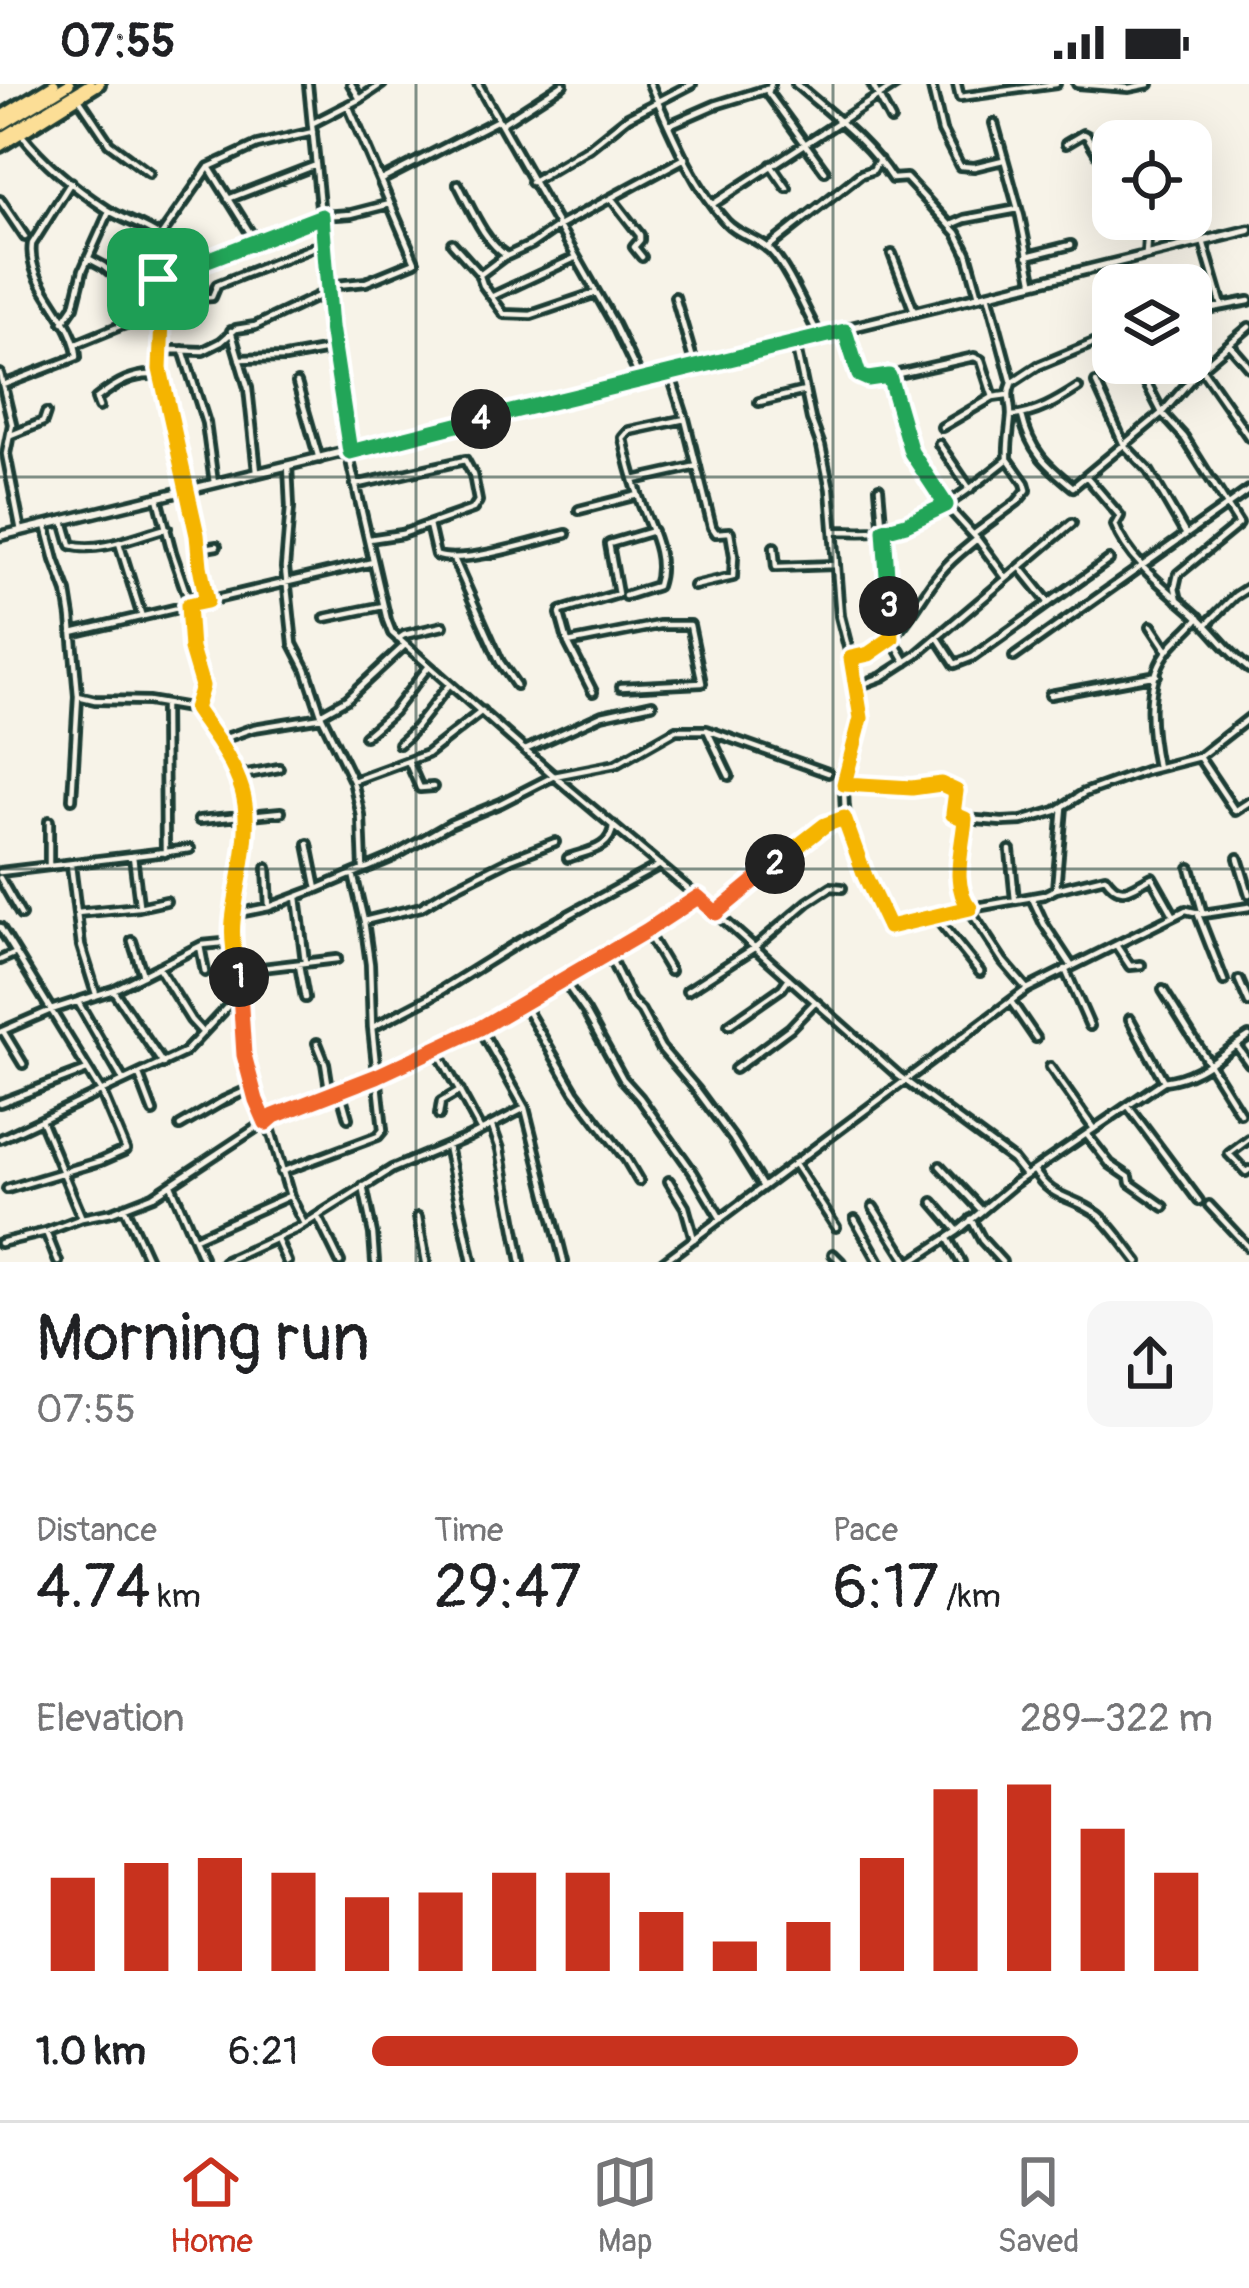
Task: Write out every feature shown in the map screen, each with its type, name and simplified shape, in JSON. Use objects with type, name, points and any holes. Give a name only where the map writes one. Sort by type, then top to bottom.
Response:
[{"type":"main road","points":[[0,122],[54,84]]},
{"type":"main road","points":[[0,122],[70,84]]},
{"type":"main road","points":[[0,142],[21,134],[95,84]]},
{"type":"main road","points":[[0,142],[95,84]]},
{"type":"street","points":[[308,84],[334,349],[355,485],[392,633],[815,1002],[905,1079],[1013,1160],[1025,1175]]},
{"type":"street","points":[[351,84],[360,99]]},
{"type":"street","points":[[313,123],[382,84]]},
{"type":"street","points":[[478,84],[641,380]]},
{"type":"street","points":[[380,180],[499,122],[563,84]]},
{"type":"street","points":[[650,84],[713,204],[738,232],[767,248],[820,337]]},
{"type":"street","points":[[531,182],[589,148],[628,117],[692,84]]},
{"type":"street","points":[[796,84],[879,159],[892,179],[906,178],[951,225],[984,295],[1012,383]]},
{"type":"street","points":[[872,84],[891,120]]},
{"type":"street","points":[[713,204],[897,84]]},
{"type":"street","points":[[931,84],[942,131],[960,166],[1004,160]]},
{"type":"street","points":[[957,84],[960,97],[1056,84]]},
{"type":"street","points":[[1077,84],[1129,88],[1149,84]]},
{"type":"street","points":[[669,125],[769,86]]},
{"type":"street","points":[[769,86],[767,93],[825,171]]},
{"type":"street","points":[[78,97],[109,143],[149,173]]},
{"type":"street","points":[[159,353],[203,351],[231,331],[255,326],[328,289],[413,265],[348,105]]},
{"type":"street","points":[[994,123],[1033,283]]},
{"type":"street","points":[[207,601],[161,376],[160,237],[209,167],[257,146],[314,132]]},
{"type":"street","points":[[21,134],[109,211],[160,237]]},
{"type":"street","points":[[1066,144],[1083,134],[1092,144]]},
{"type":"street","points":[[480,275],[505,256],[685,158]]},
{"type":"street","points":[[767,248],[861,174],[874,170],[879,159]]},
{"type":"street","points":[[771,164],[787,188]]},
{"type":"street","points":[[228,199],[316,165]]},
{"type":"street","points":[[209,167],[255,240]]},
{"type":"street","points":[[3,385],[76,357],[76,344],[30,252],[71,182]]},
{"type":"street","points":[[458,184],[484,231],[505,256]]},
{"type":"street","points":[[612,199],[640,235],[634,247],[642,257]]},
{"type":"street","points":[[0,200],[25,237]]},
{"type":"street","points":[[158,279],[322,216],[390,204]]},
{"type":"street","points":[[951,225],[964,218],[1018,209]]},
{"type":"street","points":[[63,322],[74,306],[109,211]]},
{"type":"street","points":[[0,536],[1249,230]]},
{"type":"street","points":[[1146,254],[1147,240]]},
{"type":"street","points":[[1203,241],[1222,305]]},
{"type":"street","points":[[160,302],[212,297],[217,285],[324,243]]},
{"type":"street","points":[[452,243],[480,275],[504,314],[531,314],[596,293]]},
{"type":"street","points":[[1027,256],[1071,245]]},
{"type":"street","points":[[892,254],[915,314]]},
{"type":"street","points":[[88,258],[116,277]]},
{"type":"street","points":[[493,296],[575,259]]},
{"type":"street","points":[[675,297],[695,367]]},
{"type":"street","points":[[1212,307],[1249,301]]},
{"type":"street","points":[[118,307],[123,325]]},
{"type":"street","points":[[76,344],[123,325],[162,319]]},
{"type":"street","points":[[1212,360],[1249,327]]},
{"type":"street","points":[[231,331],[248,388],[257,473]]},
{"type":"street","points":[[845,331],[859,375],[868,379],[889,376],[974,357],[981,360],[993,398]]},
{"type":"street","points":[[795,342],[830,489],[840,616],[858,686],[861,718],[844,784],[844,818],[889,927],[1032,898],[1105,877],[1119,891],[1152,877],[1174,916]]},
{"type":"street","points":[[851,658],[869,654],[892,638],[941,571],[1027,490],[1008,459],[1011,416],[1007,395],[1012,383],[1048,361],[1092,343]]},
{"type":"street","points":[[1230,345],[1249,367]]},
{"type":"street","points":[[238,359],[285,358],[334,349]]},
{"type":"street","points":[[183,350],[206,423],[214,483]]},
{"type":"street","points":[[99,407],[96,399],[122,381],[146,373],[161,376]]},
{"type":"street","points":[[0,374],[12,424],[7,454],[21,531]]},
{"type":"street","points":[[670,374],[714,532],[732,534],[735,574],[694,586]]},
{"type":"street","points":[[889,376],[911,452],[946,505],[1007,579]]},
{"type":"street","points":[[297,383],[319,458]]},
{"type":"street","points":[[1212,383],[1249,437]]},
{"type":"street","points":[[1096,384],[1124,445],[1149,471],[1185,533]]},
{"type":"street","points":[[1147,384],[1239,524],[1178,574],[1178,600]]},
{"type":"street","points":[[1022,416],[1028,441],[1072,487],[1162,413],[1188,384]]},
{"type":"street","points":[[1011,416],[1058,401],[1078,388]]},
{"type":"street","points":[[759,402],[806,391]]},
{"type":"street","points":[[941,428],[1007,395]]},
{"type":"street","points":[[11,435],[43,422],[46,413]]},
{"type":"street","points":[[625,596],[657,586],[660,568],[623,438],[634,430],[685,419]]},
{"type":"street","points":[[939,443],[970,489]]},
{"type":"street","points":[[834,531],[884,530],[906,524],[946,505],[1008,459]]},
{"type":"street","points":[[355,485],[467,460],[473,475],[477,506],[403,533],[368,539]]},
{"type":"street","points":[[288,465],[286,550],[293,644],[353,781],[361,816],[363,869]]},
{"type":"street","points":[[634,480],[698,466]]},
{"type":"street","points":[[1086,476],[1120,516],[1116,530],[1144,566],[1249,669]]},
{"type":"street","points":[[880,488],[892,638],[906,662]]},
{"type":"street","points":[[1014,657],[1249,490]]},
{"type":"street","points":[[579,510],[638,495]]},
{"type":"street","points":[[158,498],[189,604],[191,649],[202,686],[195,709]]},
{"type":"street","points":[[64,520],[74,548],[167,528]]},
{"type":"street","points":[[858,686],[882,677],[938,638],[1072,524]]},
{"type":"street","points":[[46,525],[68,592],[78,696],[72,799]]},
{"type":"street","points":[[429,525],[440,559],[566,534]]},
{"type":"street","points":[[593,692],[568,644],[561,611],[618,594],[609,544],[653,531]]},
{"type":"street","points":[[117,541],[142,617]]},
{"type":"street","points":[[199,549],[218,546]]},
{"type":"street","points":[[774,547],[776,567],[835,565]]},
{"type":"street","points":[[454,559],[500,662],[516,685]]},
{"type":"street","points":[[938,638],[955,664],[986,650],[1108,560]]},
{"type":"street","points":[[72,633],[373,562]]},
{"type":"street","points":[[1020,567],[1049,603]]},
{"type":"street","points":[[1206,625],[1249,587]]},
{"type":"street","points":[[325,618],[383,606]]},
{"type":"street","points":[[1157,767],[1151,712],[1156,675],[1167,650],[1198,617]]},
{"type":"street","points":[[568,644],[659,625],[690,625],[702,683],[622,687]]},
{"type":"street","points":[[398,639],[443,626]]},
{"type":"street","points":[[1151,626],[1167,650]]},
{"type":"street","points":[[217,741],[254,728],[321,715],[347,699],[405,645]]},
{"type":"street","points":[[365,736],[393,712],[429,666]]},
{"type":"street","points":[[1050,695],[1156,675]]},
{"type":"street","points":[[399,745],[449,684]]},
{"type":"street","points":[[78,696],[195,709],[242,790],[245,817],[233,942],[242,992],[244,1055],[281,1172],[304,1224]]},
{"type":"street","points":[[164,704],[165,853]]},
{"type":"street","points":[[525,750],[602,715],[652,704]]},
{"type":"street","points":[[353,781],[428,754],[482,711]]},
{"type":"street","points":[[844,784],[912,788],[941,784],[956,791],[953,814],[965,819],[1022,821],[1056,812],[1084,793],[1199,757],[1249,718]]},
{"type":"street","points":[[234,914],[317,889],[410,849],[450,824],[554,776],[616,764],[676,730],[707,730],[828,773]]},
{"type":"street","points":[[707,730],[730,776]]},
{"type":"street","points":[[1199,757],[1235,811],[1249,802]]},
{"type":"street","points":[[409,763],[420,788],[433,787]]},
{"type":"street","points":[[236,776],[279,769]]},
{"type":"street","points":[[1057,889],[1063,807]]},
{"type":"street","points":[[200,820],[281,812]]},
{"type":"street","points":[[716,913],[825,825],[844,818]]},
{"type":"street","points":[[965,819],[963,900],[1027,989]]},
{"type":"street","points":[[49,821],[49,866]]},
{"type":"street","points":[[568,858],[604,845],[613,825]]},
{"type":"street","points":[[364,921],[421,907],[511,859],[555,842]]},
{"type":"street","points":[[308,844],[317,889]]},
{"type":"street","points":[[21,915],[0,875],[190,849]]},
{"type":"street","points":[[1010,850],[1015,900]]},
{"type":"street","points":[[133,856],[139,907]]},
{"type":"street","points":[[1238,858],[1249,894]]},
{"type":"street","points":[[71,865],[87,971],[96,996]]},
{"type":"street","points":[[372,1027],[661,865]]},
{"type":"street","points":[[267,868],[269,907]]},
{"type":"street","points":[[1190,868],[1224,981]]},
{"type":"street","points":[[281,1172],[382,1134],[384,1126],[370,964],[353,874]]},
{"type":"street","points":[[687,992],[754,948],[808,902],[831,887],[842,888]]},
{"type":"street","points":[[297,896],[305,998]]},
{"type":"street","points":[[0,1244],[124,1208],[171,1185],[274,1116],[377,1076],[480,1028],[698,897]]},
{"type":"street","points":[[1032,898],[1068,967],[1090,1026]]},
{"type":"street","points":[[76,913],[166,901]]},
{"type":"street","points":[[663,1262],[1027,989],[1186,910],[1200,913],[1249,907]]},
{"type":"street","points":[[934,915],[980,972]]},
{"type":"street","points":[[0,927],[101,1093],[125,1150],[8,1189]]},
{"type":"street","points":[[646,931],[670,970]]},
{"type":"street","points":[[131,941],[143,975]]},
{"type":"street","points":[[23,1064],[1,1032],[113,990],[200,946],[233,942]]},
{"type":"street","points":[[200,946],[205,972]]},
{"type":"street","points":[[1116,946],[1126,963],[1141,965]]},
{"type":"street","points":[[0,960],[16,953]]},
{"type":"street","points":[[608,953],[661,1048],[733,1139],[763,1187]]},
{"type":"street","points":[[237,971],[337,959]]},
{"type":"street","points":[[158,967],[202,1032]]},
{"type":"street","points":[[563,979],[623,1078],[693,1172],[722,1220]]},
{"type":"street","points":[[729,1025],[789,979]]},
{"type":"street","points":[[1239,980],[1249,1003]]},
{"type":"street","points":[[113,990],[164,1064]]},
{"type":"street","points":[[1162,990],[1240,1113]]},
{"type":"street","points":[[0,1139],[184,1053],[242,992]]},
{"type":"street","points":[[78,1002],[124,1081]]},
{"type":"street","points":[[522,1002],[575,1092],[639,1181]]},
{"type":"street","points":[[735,1069],[777,1040],[815,1002]]},
{"type":"street","points":[[1012,1003],[1036,1038]]},
{"type":"street","points":[[1130,1019],[1163,1081]]},
{"type":"street","points":[[480,1028],[524,1108],[565,1262]]},
{"type":"street","points":[[873,1207],[912,1262],[948,1239],[1025,1175],[1163,1081],[1189,1076],[1249,1036]]},
{"type":"street","points":[[317,1043],[330,1095]]},
{"type":"street","points":[[1236,1045],[1249,1063]]},
{"type":"street","points":[[437,1050],[481,1131]]},
{"type":"street","points":[[1050,1067],[1094,1129]]},
{"type":"street","points":[[0,1103],[87,1070]]},
{"type":"street","points":[[139,1075],[153,1112]]},
{"type":"street","points":[[180,1126],[252,1088]]},
{"type":"street","points":[[340,1090],[348,1118]]},
{"type":"street","points":[[439,1115],[441,1102],[460,1090]]},
{"type":"street","points":[[1128,1106],[1199,1201]]},
{"type":"street","points":[[226,1262],[277,1240],[392,1168],[524,1108]]},
{"type":"street","points":[[40,1120],[82,1218]]},
{"type":"street","points":[[492,1126],[521,1262]]},
{"type":"street","points":[[1087,1134],[1110,1165],[1129,1177],[1128,1187],[1164,1207]]},
{"type":"street","points":[[1249,1139],[1229,1154],[1249,1170]]},
{"type":"street","points":[[448,1146],[472,1262]]},
{"type":"street","points":[[794,1163],[836,1227]]},
{"type":"street","points":[[940,1166],[982,1211]]},
{"type":"street","points":[[1034,1170],[1052,1192],[1098,1214],[1138,1262]]},
{"type":"street","points":[[669,1180],[685,1207],[694,1239]]},
{"type":"street","points":[[171,1185],[204,1262]]},
{"type":"street","points":[[363,1186],[375,1262]]},
{"type":"street","points":[[195,1238],[290,1196]]},
{"type":"street","points":[[933,1202],[958,1231]]},
{"type":"street","points":[[1209,1205],[1249,1248]]},
{"type":"street","points":[[124,1208],[149,1262]]},
{"type":"street","points":[[318,1216],[340,1262]]},
{"type":"street","points":[[418,1216],[426,1262]]},
{"type":"street","points":[[855,1219],[879,1262]]},
{"type":"street","points":[[971,1219],[1002,1262]]},
{"type":"street","points":[[46,1232],[58,1262]]},
{"type":"street","points":[[948,1239],[961,1262]]},
{"type":"street","points":[[277,1240],[287,1262]]},
{"type":"street","points":[[674,1254],[678,1262]]},
{"type":"street","points":[[833,1254],[841,1262]]},
{"type":"route","points":[[322,216],[331,327],[350,452],[845,331],[862,379],[889,376],[911,452],[946,505],[884,530],[892,638],[869,654],[851,658],[861,718],[844,784],[912,788],[941,784],[956,791],[952,811],[965,819],[961,891],[970,908],[889,927],[844,818],[825,825],[716,913],[698,897],[480,1028],[266,1123],[244,1055],[242,992],[232,931],[245,807],[236,776],[195,709],[202,686],[191,649],[188,605],[207,601],[160,369],[158,279],[322,216]]}]
